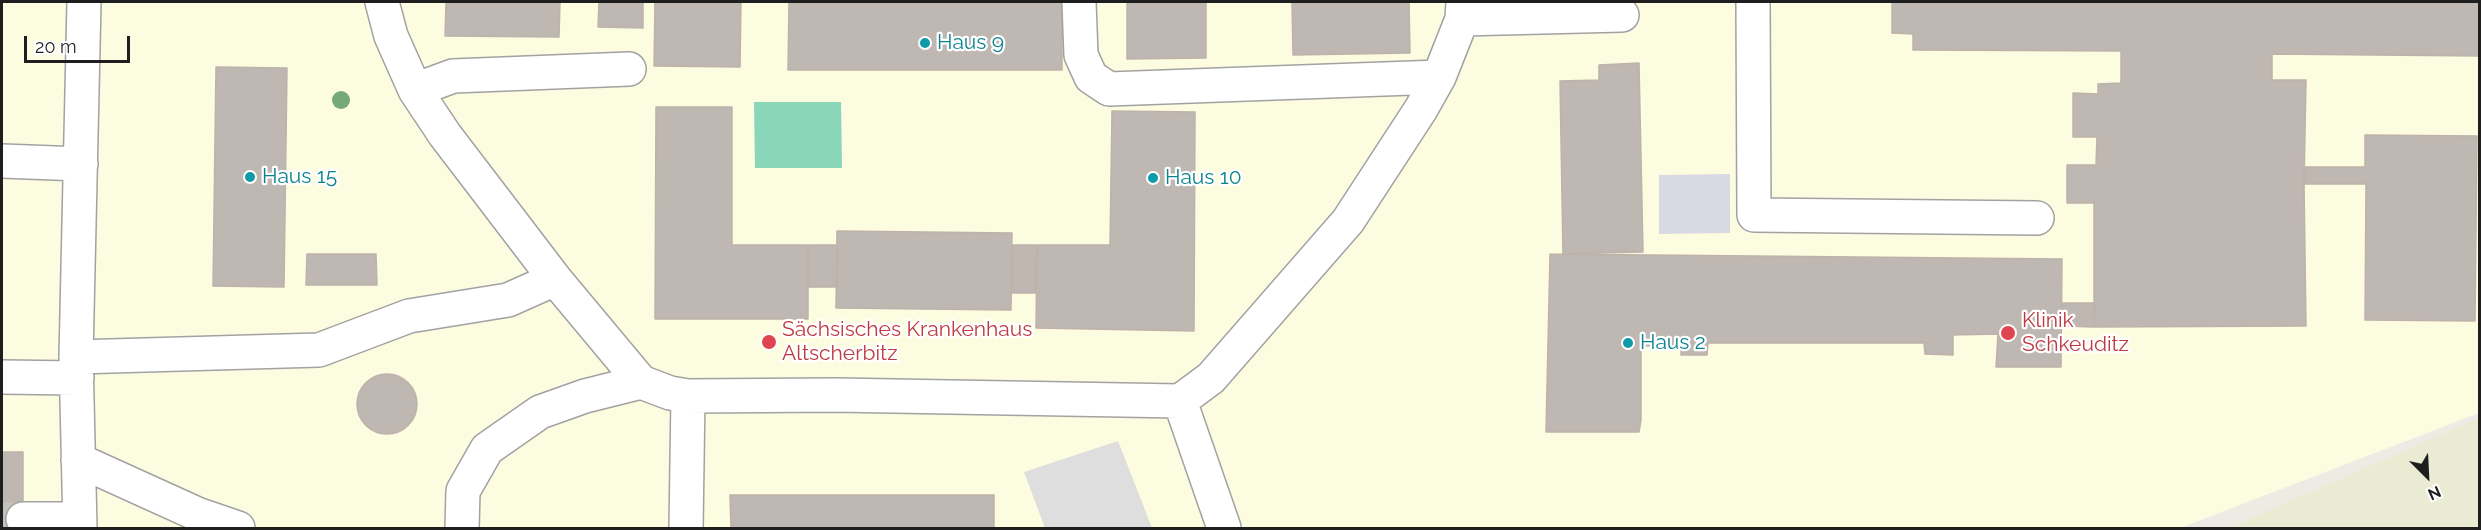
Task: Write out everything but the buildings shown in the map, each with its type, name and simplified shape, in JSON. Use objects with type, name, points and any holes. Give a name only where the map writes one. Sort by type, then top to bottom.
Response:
[{"type":"street","points":[[23,519],[80,524],[76,367],[84,2]]},
{"type":"street","points":[[382,2],[391,36],[415,90],[445,135],[555,279],[641,382],[670,393],[688,396],[836,395],[1180,401],[1210,378],[1348,221],[1421,109],[1439,77],[1462,10],[1622,15]]},
{"type":"street","points":[[1079,2],[1081,55],[1091,77],[1109,89],[1439,77]]},
{"type":"street","points":[[1753,2],[1754,215],[2037,218]]},
{"type":"street","points":[[415,90],[453,76],[629,69]]},
{"type":"street","points":[[2,161],[81,165]]},
{"type":"street","points":[[2,377],[76,367],[319,350],[410,316],[508,300],[555,279]]},
{"type":"street","points":[[462,528],[463,491],[487,449],[540,412],[585,396],[641,382]]},
{"type":"street","points":[[686,528],[688,396]]},
{"type":"street","points":[[1180,401],[1224,528]]},
{"type":"street","points":[[78,460],[197,514],[238,528]]},
{"type":"shaded area","name":"Sächsisches Krankenhaus Altscherbitz","points":[[2,2],[2479,2],[2479,413],[2180,528],[2,528]]},
{"type":"shaded area","points":[[1730,174],[1730,233],[1659,234],[1659,175]]},
{"type":"shaded area","points":[[2479,418],[2479,528],[2229,528]]},
{"type":"shaded area","points":[[1118,441],[1152,528],[1045,528],[1024,472]]},
{"type":"green space","points":[[754,102],[841,102],[842,168],[755,168]]},
{"type":"tunnel","points":[[2,519],[23,519]]},
{"type":"place","name":"Haus 9","points":[[925,43]]},
{"type":"place","name":"Haus 15","points":[[250,177]]},
{"type":"place","name":"Haus 10","points":[[1153,178]]},
{"type":"place","name":"Klinik Schkeuditz","points":[[2008,333]]},
{"type":"place","name":"Sächsisches Krankenhaus Altscherbitz","points":[[769,342]]},
{"type":"place","name":"Haus 2","points":[[1628,343]]}]
